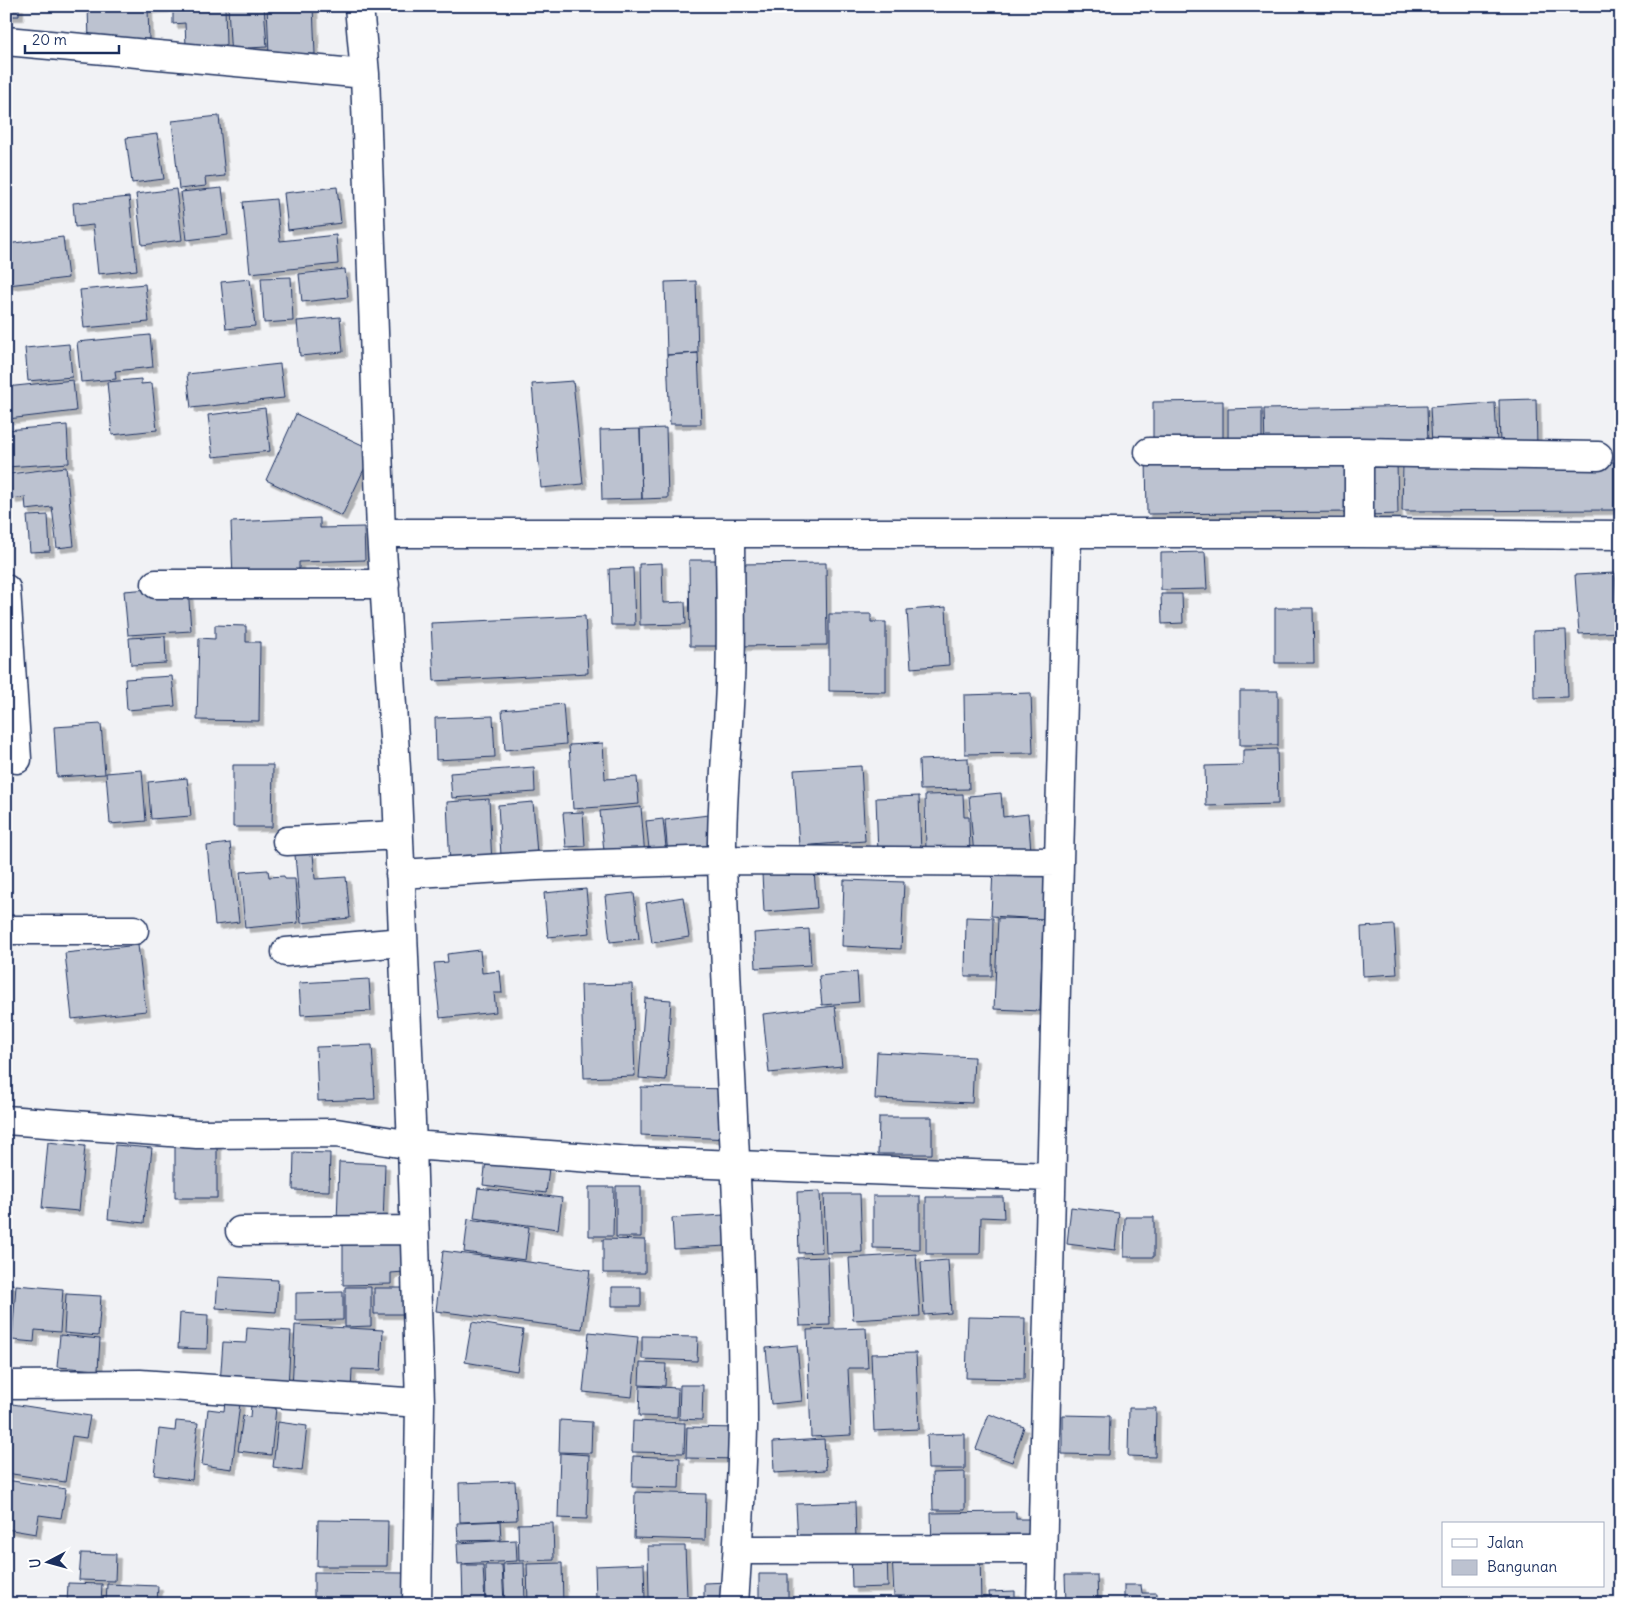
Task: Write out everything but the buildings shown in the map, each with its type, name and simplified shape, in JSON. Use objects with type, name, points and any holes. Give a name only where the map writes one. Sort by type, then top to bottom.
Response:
[{"type":"street","points":[[359,6],[365,74],[381,533],[400,874],[412,1144],[420,1403],[418,1604]]},
{"type":"street","points":[[6,40],[365,74]]},
{"type":"street","points":[[1149,452],[1359,452],[1598,456]]},
{"type":"street","points":[[1359,452],[1359,533]]},
{"type":"street","points":[[381,533],[1359,533],[1621,536]]},
{"type":"street","points":[[730,533],[730,682],[723,792],[722,860],[742,1326],[743,1429],[734,1604]]},
{"type":"street","points":[[1041,1604],[1067,533]]},
{"type":"street","points":[[156,584],[385,584]]},
{"type":"street","points":[[6,589],[17,760]]},
{"type":"street","points":[[287,841],[398,835]]},
{"type":"street","points":[[400,874],[537,866],[722,860],[1058,862]]},
{"type":"street","points":[[6,930],[134,930]]},
{"type":"street","points":[[286,952],[403,942]]},
{"type":"street","points":[[6,1120],[197,1134],[336,1133],[412,1144],[632,1161],[1051,1177]]},
{"type":"street","points":[[240,1231],[414,1230]]},
{"type":"street","points":[[6,1385],[140,1384],[420,1403]]},
{"type":"street","points":[[738,1550],[1042,1549]]}]
